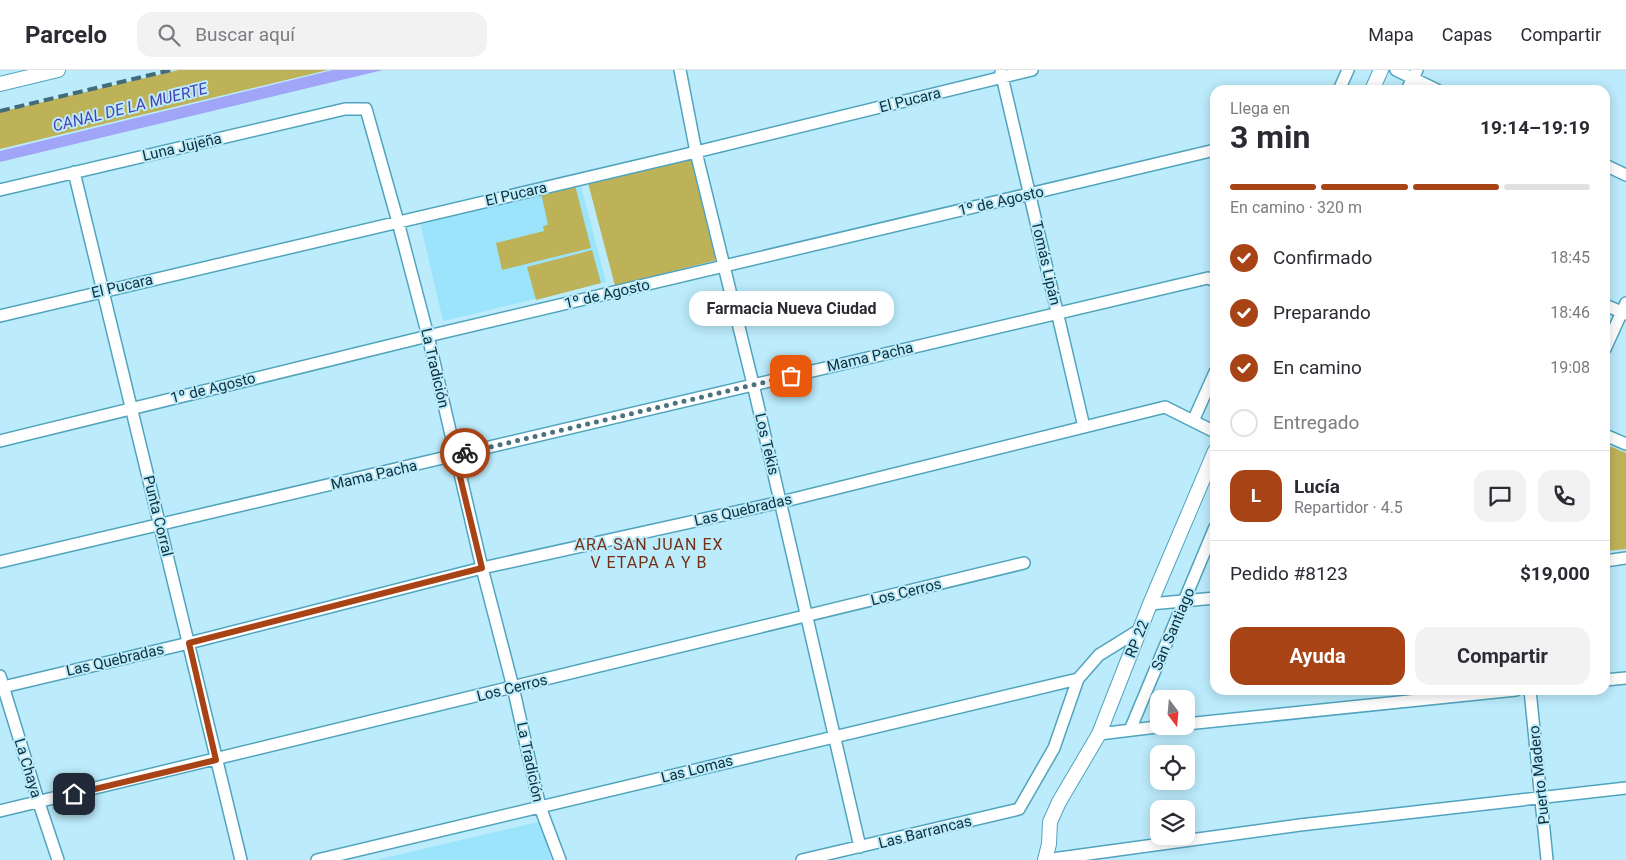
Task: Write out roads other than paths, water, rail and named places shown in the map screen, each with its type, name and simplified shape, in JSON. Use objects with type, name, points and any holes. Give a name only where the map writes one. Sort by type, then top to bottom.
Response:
[{"type":"street","points":[[0,84],[58,70]]},
{"type":"street","name":"Los Tekis","points":[[680,70],[696,152],[808,616],[860,847]]},
{"type":"street","name":"El Pucara","points":[[0,316],[696,152],[1002,74],[1032,70]]},
{"type":"street","points":[[1341,85],[1348,70]]},
{"type":"street","points":[[1374,85],[1381,70]]},
{"type":"street","points":[[1396,70],[1414,74],[1430,85]]},
{"type":"street","name":"Tomás Lipán","points":[[1002,74],[1084,427]]},
{"type":"street","name":"Luna Jujeña","points":[[0,190],[345,109],[366,109]]},
{"type":"street","name":"La Tradición","points":[[366,109],[428,336],[540,807],[560,860]]},
{"type":"street","name":"1º de Agosto","points":[[0,440],[428,336],[1210,151]]},
{"type":"street","points":[[1610,167],[1626,175]]},
{"type":"street","name":"Punta Corral","points":[[74,172],[241,860]]},
{"type":"street","name":"Mama Pacha","points":[[0,562],[455,456],[753,384],[1210,279]]},
{"type":"street","points":[[1610,306],[1625,310],[1610,339]]},
{"type":"street","points":[[1193,421],[1210,383]]},
{"type":"street","name":"Las Quebradas","points":[[2,682],[189,643],[482,568],[781,502],[1165,407],[1210,430]]},
{"type":"street","points":[[1610,437],[1626,444]]},
{"type":"street","name":"RP 22","points":[[1045,860],[1049,844],[1050,822],[1059,802],[1099,734],[1150,604],[1210,463]]},
{"type":"street","name":"San Santiago","points":[[1130,730],[1210,539]]},
{"type":"street","points":[[1610,560],[1626,558]]},
{"type":"street","name":"Los Cerros","points":[[0,812],[1024,563]]},
{"type":"street","points":[[1150,604],[1210,598]]},
{"type":"street","points":[[1078,679],[1100,655],[1136,632]]},
{"type":"street","points":[[1610,680],[1626,678]]},
{"type":"street","name":"Las Lomas","points":[[317,860],[1078,679]]},
{"type":"street","name":"Las Barrancas","points":[[802,860],[1019,809],[1054,748],[1078,679]]},
{"type":"street","name":"La Chaya","points":[[2,682],[58,860]]},
{"type":"street","points":[[1195,723],[1467,695]]},
{"type":"street","name":"Puerto Madero","points":[[1531,695],[1547,860]]},
{"type":"street","points":[[1099,734],[1150,728]]},
{"type":"street","points":[[1045,860],[1300,825],[1626,788]]},
{"type":"water","points":[[333,70],[383,70],[0,162],[0,151]]},
{"type":"railway","points":[[0,111],[171,70]]},
{"type":"place","name":"Farmacia Nueva Ciudad","points":[[791,376]]},
{"type":"district","name":"ARA SAN JUAN EX V ETAPA A Y B","points":[[649,553]]},
{"type":"water label","name":"CANAL DE LA MUERTE","points":[[130,107]]}]
